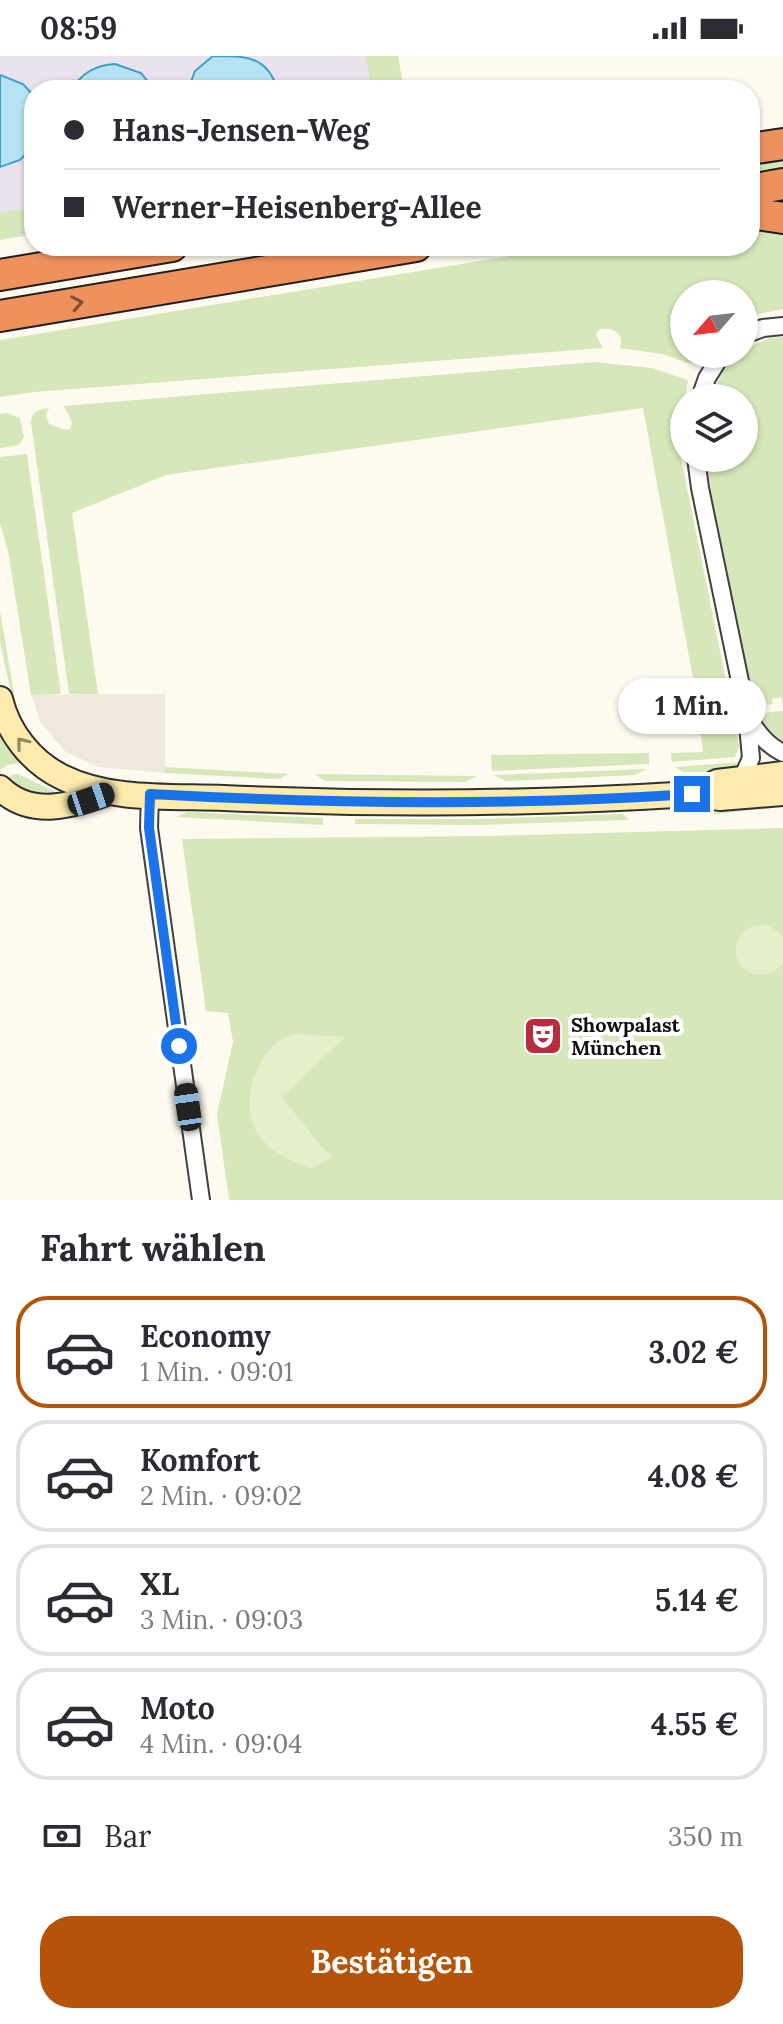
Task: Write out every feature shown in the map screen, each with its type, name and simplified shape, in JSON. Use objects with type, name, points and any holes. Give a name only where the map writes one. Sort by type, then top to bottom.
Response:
[{"type":"highway","points":[[760,147],[783,144]]},
{"type":"highway","points":[[760,188],[783,184]]},
{"type":"highway","points":[[760,215],[783,218]]},
{"type":"highway","points":[[0,275],[113,256]]},
{"type":"highway","points":[[0,316],[357,256]]},
{"type":"street","points":[[758,330],[783,326]]},
{"type":"street","points":[[698,472],[747,715],[751,758],[742,779]]},
{"type":"street","points":[[0,699],[6,720],[16,738],[32,755],[60,776],[109,792],[300,802],[470,804],[692,794],[720,798],[783,793]]},
{"type":"street","points":[[747,715],[772,748],[783,753]]},
{"type":"street","points":[[692,794],[717,782],[783,774]]},
{"type":"street","points":[[0,788],[20,802],[39,807],[73,805],[109,792]]},
{"type":"street","points":[[150,794],[149,828],[201,1200]]},
{"type":"shaded area","points":[[0,56],[365,56],[370,80],[24,80],[24,209],[0,213]]},
{"type":"shaded area","points":[[165,694],[165,773],[98,767],[66,752],[41,723],[31,695]]},
{"type":"green space","points":[[365,56],[398,56],[402,80],[370,80]]},
{"type":"green space","points":[[783,160],[783,169],[760,172],[760,164]]},
{"type":"green space","points":[[24,209],[24,236],[0,240],[0,213]]},
{"type":"green space","points":[[760,224],[783,227],[783,309],[758,314],[758,280],[670,280],[670,357],[620,348],[619,334],[603,329],[598,330],[596,335],[603,348],[0,397],[0,340],[510,256],[760,256]]},
{"type":"green space","points":[[783,337],[783,706],[781,697],[772,699],[773,704],[767,705],[766,700],[762,701],[759,689],[750,691],[713,512],[708,472],[758,472],[758,384],[717,384],[726,368],[758,368],[758,343]]},
{"type":"green space","points":[[594,362],[652,368],[688,380],[687,384],[670,384],[670,472],[684,472],[738,740],[735,757],[672,762],[671,753],[703,752],[694,684],[643,408],[166,475],[72,513],[98,694],[69,694],[31,423],[36,411],[49,408],[46,415],[49,424],[70,429],[72,422],[64,406]]},
{"type":"green space","points":[[0,414],[20,418],[24,437],[19,445],[0,448]]},
{"type":"green space","points":[[27,454],[61,694],[31,695],[8,551],[0,523],[0,457]]},
{"type":"green space","points":[[0,611],[14,693],[11,693],[0,642]]},
{"type":"green space","points":[[783,711],[783,747],[759,724],[768,712]]},
{"type":"green space","points":[[0,733],[20,763],[0,770]]},
{"type":"green space","points":[[649,753],[649,764],[492,771],[491,755]]},
{"type":"green space","points":[[742,762],[727,770],[685,773],[675,767]]},
{"type":"green space","points":[[165,767],[289,774],[278,779],[165,773]]},
{"type":"green space","points":[[647,769],[634,775],[506,781],[493,775]]},
{"type":"green space","points":[[18,774],[54,791],[57,796],[28,796],[7,782],[11,775]]},
{"type":"green space","points":[[315,774],[477,776],[465,782],[325,781]]},
{"type":"green space","points":[[783,801],[783,807],[695,816],[700,809]]},
{"type":"green space","points":[[188,812],[323,818],[323,825],[176,817]]},
{"type":"green space","points":[[623,814],[629,820],[479,825],[355,824],[355,819]]},
{"type":"green space","points":[[783,828],[783,1200],[229,1200],[217,1114],[233,1042],[228,1013],[206,1011],[182,839],[486,836]]},
{"type":"green space","points":[[761,925],[779,932],[784,940],[784,960],[779,968],[761,975],[743,968],[736,950],[743,932]]},
{"type":"green space","points":[[294,1034],[345,1037],[282,1097],[333,1157],[311,1168],[288,1159],[269,1146],[258,1134],[250,1111],[252,1085],[261,1061],[277,1042]]},
{"type":"water","points":[[213,56],[246,58],[262,64],[273,80],[192,80],[195,71]]},
{"type":"water","points":[[115,64],[141,73],[147,80],[79,80],[102,66]]},
{"type":"water","points":[[0,75],[24,85],[24,156],[0,167]]},
{"type":"place","name":"Showpalast München","points":[[543,1036]]},
{"type":"route","points":[[179,1046],[149,828],[150,794],[392,804],[485,804],[692,794]]}]
